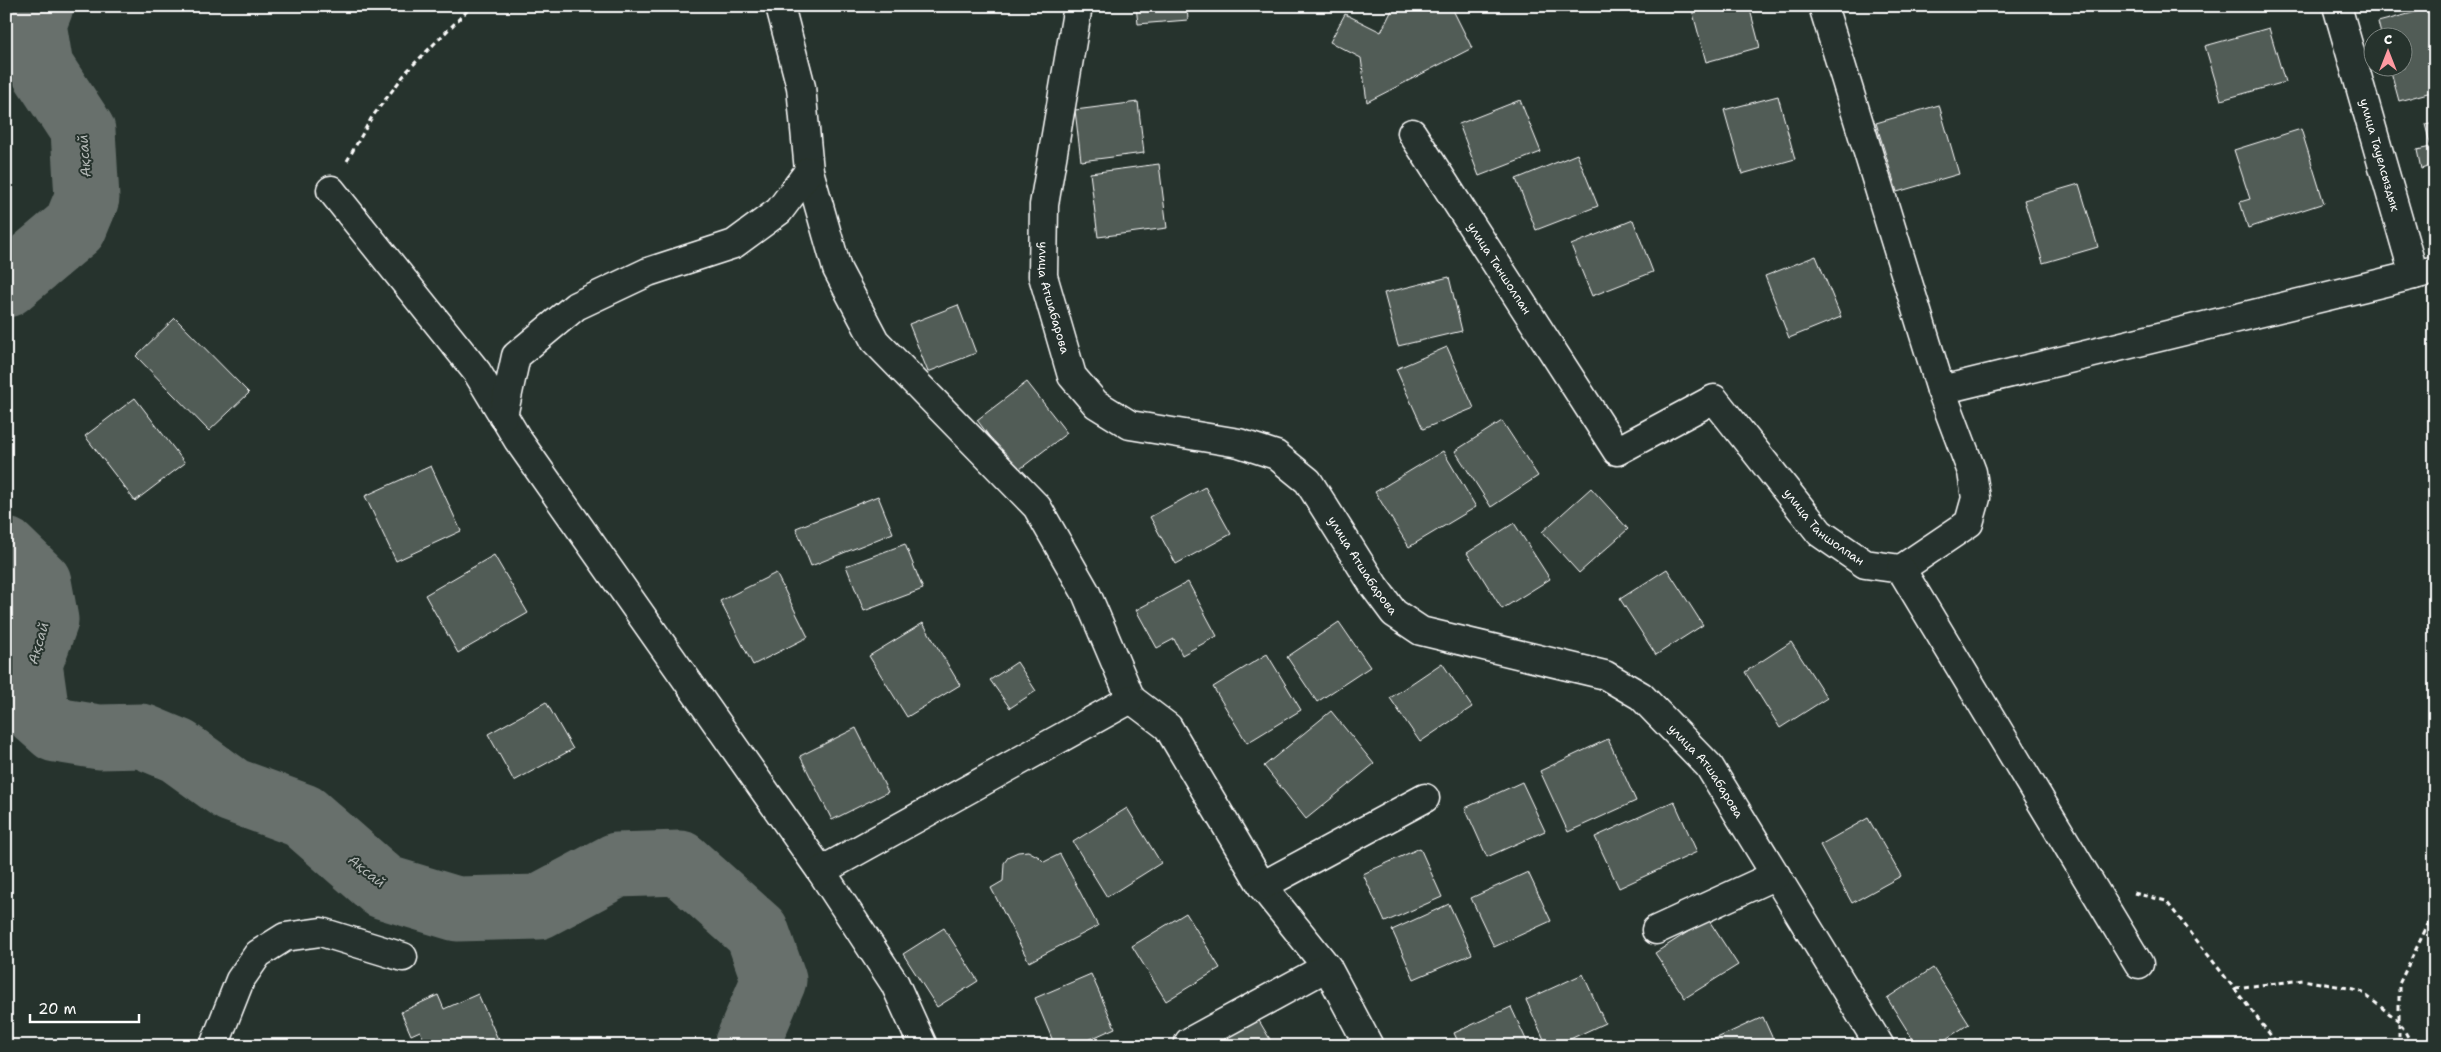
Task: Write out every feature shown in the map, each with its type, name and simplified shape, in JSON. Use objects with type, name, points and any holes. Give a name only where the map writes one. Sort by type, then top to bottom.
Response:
[{"type":"street","points":[[780,6],[802,87],[809,172],[837,268],[876,341],[1037,507],[1086,593],[1130,699],[1168,727],[1262,886],[1328,967],[1369,1046]]},
{"type":"street","name":"улица Атшабарова","points":[[1078,6],[1044,205],[1043,276],[1072,376],[1096,404],[1130,425],[1183,436],[1239,443],[1276,455],[1308,481],[1374,586],[1394,613],[1421,631],[1605,675],[1641,696],[1709,766],[1880,1046]]},
{"type":"street","points":[[1823,6],[1941,390],[1972,472],[1976,498],[1969,523],[1901,569],[2139,964]]},
{"type":"street","name":"улица Тауелсыздык","points":[[2337,6],[2424,272]]},
{"type":"street","name":"улица Таншолпан","points":[[1412,133],[1617,450],[1714,399],[1820,533],[1865,564],[1901,569]]},
{"type":"street","points":[[503,416],[516,356],[576,306],[648,272],[734,244],[779,211],[809,172]]},
{"type":"street","points":[[330,190],[477,372],[518,440],[821,871],[895,984],[923,1046]]},
{"type":"street","points":[[1941,390],[2424,272]]},
{"type":"street","points":[[821,871],[1130,699]]},
{"type":"street","points":[[1262,886],[1425,798]]},
{"type":"street","points":[[1656,930],[1776,875]]},
{"type":"street","points":[[214,1046],[240,980],[258,954],[285,938],[321,932],[403,957]]},
{"type":"street","points":[[1189,1042],[1328,967]]},
{"type":"path","points":[[330,190],[372,117],[408,70],[472,6]]},
{"type":"path","points":[[2090,881],[2166,901],[2279,1046]]},
{"type":"path","points":[[2399,1046],[2399,984],[2435,910]]},
{"type":"path","points":[[2234,988],[2303,980],[2359,990],[2399,1021],[2413,1046]]},
{"type":"building","points":[[1136,6],[1187,6],[1188,20],[1138,24]]},
{"type":"building","points":[[1394,6],[1451,6],[1472,48],[1367,102],[1361,58],[1330,42],[1345,14],[1381,32]]},
{"type":"building","points":[[1691,6],[1749,6],[1760,47],[1706,62]]},
{"type":"building","points":[[2435,7],[2435,91],[2399,101],[2393,78],[2414,78],[2414,28],[2380,28],[2378,22]]},
{"type":"building","points":[[2269,28],[2285,82],[2221,100],[2205,46]]},
{"type":"building","points":[[1778,96],[1795,159],[1742,174],[1724,110]]},
{"type":"building","points":[[1520,100],[1541,152],[1479,176],[1459,124]]},
{"type":"building","points":[[1138,102],[1144,153],[1081,161],[1075,110]]},
{"type":"building","points":[[1939,105],[1959,174],[1897,192],[1876,123]]},
{"type":"building","points":[[2435,122],[2435,168],[2434,165],[2421,169],[2417,150],[2431,147],[2425,124]]},
{"type":"building","points":[[2301,129],[2324,203],[2248,228],[2240,202],[2250,199],[2234,150]]},
{"type":"building","points":[[1577,154],[1598,206],[1536,230],[1516,179]]},
{"type":"building","points":[[1159,164],[1167,228],[1098,237],[1090,173]]},
{"type":"building","points":[[2079,184],[2098,247],[2043,263],[2024,200]]},
{"type":"building","points":[[1633,220],[1653,272],[1592,296],[1571,245]]},
{"type":"building","points":[[1816,256],[1841,317],[1789,338],[1765,276]]},
{"type":"building","points":[[1449,277],[1462,331],[1398,346],[1384,293]]},
{"type":"building","points":[[958,305],[976,353],[928,372],[909,324]]},
{"type":"building","points":[[175,318],[249,393],[209,431],[136,356]]},
{"type":"building","points":[[1447,347],[1474,408],[1423,429],[1396,369]]},
{"type":"building","points":[[1027,382],[1067,433],[1016,472],[977,420]]},
{"type":"building","points":[[135,398],[185,463],[135,501],[85,436]]},
{"type":"building","points":[[1502,421],[1538,476],[1491,507],[1455,451]]},
{"type":"building","points":[[1443,451],[1476,507],[1409,547],[1375,492]]},
{"type":"building","points":[[431,466],[461,531],[396,561],[365,496]]},
{"type":"building","points":[[1205,487],[1231,534],[1176,564],[1150,517]]},
{"type":"building","points":[[1591,488],[1628,529],[1579,573],[1542,532]]},
{"type":"building","points":[[878,496],[893,533],[811,566],[796,528]]},
{"type":"building","points":[[1514,523],[1550,579],[1502,609],[1467,553]]},
{"type":"building","points":[[905,544],[923,589],[864,611],[846,566]]},
{"type":"building","points":[[494,555],[528,613],[458,653],[425,595]]},
{"type":"building","points":[[1667,569],[1703,625],[1656,655],[1620,599]]},
{"type":"building","points":[[776,573],[808,637],[753,665],[720,601]]},
{"type":"building","points":[[1188,582],[1217,636],[1182,655],[1174,639],[1157,648],[1136,610]]},
{"type":"building","points":[[1339,622],[1370,667],[1317,702],[1287,657]]},
{"type":"building","points":[[923,623],[960,685],[907,717],[869,656]]},
{"type":"building","points":[[1791,642],[1827,698],[1780,728],[1745,672]]},
{"type":"building","points":[[1267,654],[1301,710],[1247,743],[1213,687]]},
{"type":"building","points":[[1017,662],[1036,691],[1010,708],[990,680]]},
{"type":"building","points":[[1442,663],[1472,707],[1420,742],[1390,698]]},
{"type":"building","points":[[546,702],[573,749],[514,781],[488,734]]},
{"type":"building","points":[[1331,711],[1374,764],[1306,819],[1264,766]]},
{"type":"building","points":[[856,728],[888,792],[832,820],[800,756]]},
{"type":"building","points":[[1608,739],[1636,801],[1568,832],[1540,771]]},
{"type":"building","points":[[1522,782],[1545,831],[1487,857],[1465,808]]},
{"type":"building","points":[[1674,801],[1697,852],[1619,888],[1595,837]]},
{"type":"building","points":[[1127,808],[1161,863],[1107,897],[1073,842]]},
{"type":"building","points":[[1868,818],[1901,876],[1852,903],[1820,845]]},
{"type":"building","points":[[1420,848],[1442,897],[1385,922],[1363,874]]},
{"type":"building","points":[[1028,851],[1044,862],[1060,854],[1098,926],[1029,962],[991,888],[1003,881],[1004,863],[1009,856],[1018,852]]},
{"type":"building","points":[[1528,872],[1551,921],[1494,947],[1471,898]]},
{"type":"building","points":[[1449,904],[1472,954],[1414,979],[1392,930]]},
{"type":"building","points":[[1186,913],[1220,968],[1166,1001],[1132,946]]},
{"type":"building","points":[[1708,919],[1738,965],[1685,998],[1655,953]]},
{"type":"building","points":[[944,928],[978,981],[937,1007],[903,954]]},
{"type":"building","points":[[1933,968],[1969,1024],[1935,1046],[1917,1046],[1887,998]]},
{"type":"building","points":[[1091,974],[1115,1028],[1075,1046],[1055,1046],[1035,998]]},
{"type":"building","points":[[1583,974],[1605,1023],[1555,1046],[1547,1046],[1526,1000]]},
{"type":"building","points":[[478,994],[501,1046],[427,1046],[420,1031],[411,1035],[401,1012],[438,995],[444,1009]]},
{"type":"building","points":[[1511,1007],[1529,1046],[1460,1046],[1454,1033]]},
{"type":"building","points":[[1255,1014],[1274,1046],[1203,1046]]},
{"type":"building","points":[[1763,1017],[1776,1046],[1707,1046],[1706,1043]]},
{"type":"building","points":[[370,1039],[373,1046],[358,1046]]},
{"type":"waterway","name":"Ақсай","points":[[6,285],[75,227],[87,198],[83,131],[41,67],[34,24],[41,6]]},
{"type":"waterway","name":"Ақсай","points":[[6,550],[39,582],[46,620],[30,664],[37,713],[56,730],[99,737],[142,736],[178,751],[232,790],[303,816],[384,887],[457,909],[538,907],[617,865],[680,863],[757,932],[774,980],[746,1046]]}]
